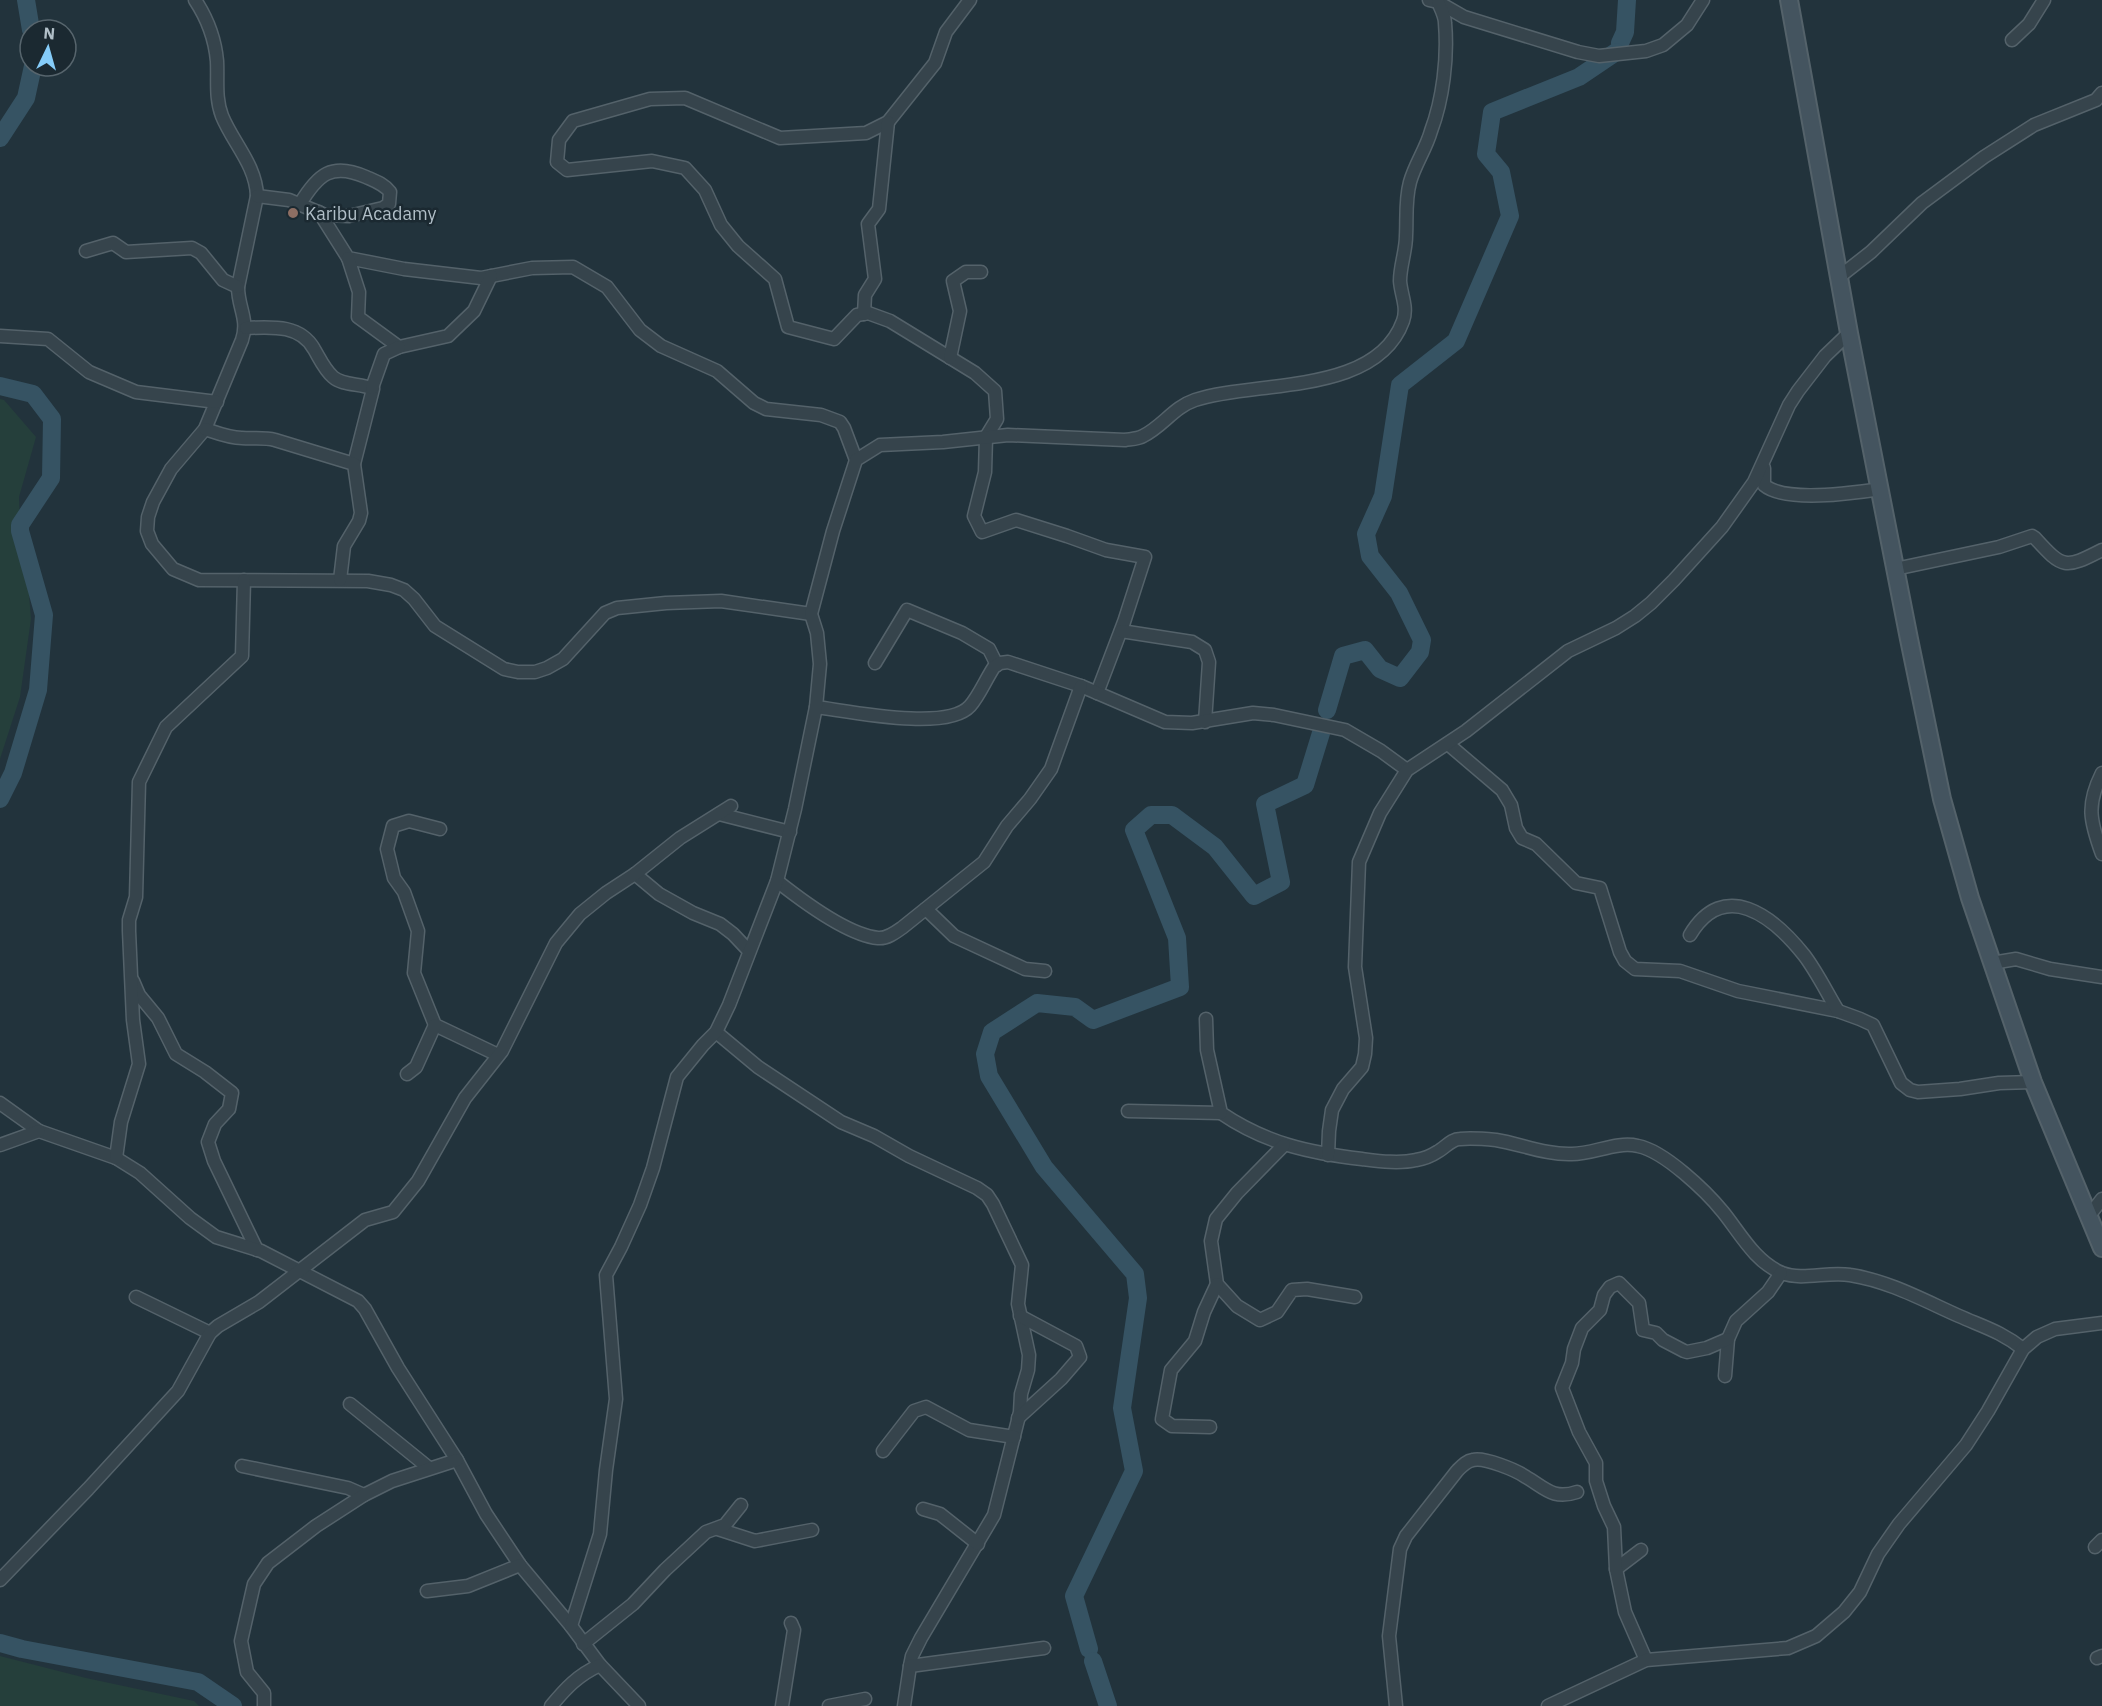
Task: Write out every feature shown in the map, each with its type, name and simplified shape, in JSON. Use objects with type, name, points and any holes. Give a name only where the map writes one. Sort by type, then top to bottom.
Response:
[{"type":"main road","points":[[1789,0],[1849,333],[1942,799],[1970,898],[2033,1082],[2102,1248]]},
{"type":"street","points":[[195,0],[213,40],[217,59],[216,90],[221,115],[249,165],[257,188],[257,196],[238,287],[238,300],[246,328],[205,429],[171,469],[148,517],[147,531],[152,544],[173,569],[199,580],[340,580],[391,585],[404,590],[414,599],[435,626],[504,669],[518,672],[535,672],[548,668],[563,659],[605,614],[617,608],[722,601],[811,614]]},
{"type":"street","points":[[970,0],[946,32],[935,63],[888,122],[866,133],[780,138],[685,98],[650,99],[573,121],[560,141],[557,162],[567,170],[652,161],[685,168],[705,190],[721,225],[738,246],[775,279],[788,327],[834,339],[858,315],[868,313],[891,321],[975,373],[994,391],[997,419],[986,437],[985,472],[974,516],[982,532],[1016,520],[1106,550],[1145,557],[1097,693]]},
{"type":"street","points":[[1434,1],[1464,17],[1578,52],[1599,56],[1646,51],[1663,45],[1687,25],[1703,0]]},
{"type":"street","points":[[2012,40],[2030,24],[2044,0]]},
{"type":"street","points":[[856,460],[880,445],[1008,435],[1125,440],[1141,437],[1154,430],[1178,409],[1193,401],[1210,396],[1311,381],[1337,375],[1366,363],[1396,335],[1405,315],[1400,284],[1406,237],[1408,192],[1410,181],[1432,129],[1445,66],[1446,21],[1434,1]]},
{"type":"street","points":[[1839,277],[1871,252],[1922,203],[1984,157],[2034,125],[2100,98]]},
{"type":"street","points":[[864,314],[865,295],[875,279],[868,224],[879,209],[888,122]]},
{"type":"street","points":[[257,196],[289,200],[319,212],[335,216],[349,216],[383,208],[389,204],[390,192],[386,187],[352,171],[340,169],[320,178],[309,189],[300,204]]},
{"type":"street","points":[[319,212],[348,258],[359,292],[358,317],[399,347]]},
{"type":"street","points":[[86,251],[113,243],[126,252],[192,248],[201,253],[223,280],[238,287]]},
{"type":"street","points":[[348,258],[404,269],[481,279],[532,268],[573,267],[607,287],[640,330],[661,346],[717,372],[754,403],[766,408],[821,415],[840,422],[856,460],[833,531],[811,614],[817,633],[820,664],[816,707],[790,832],[777,881],[729,1005],[716,1032],[677,1077],[653,1168],[640,1205],[606,1275],[616,1399],[600,1534],[572,1626]]},
{"type":"street","points":[[950,358],[960,311],[953,281],[966,272],[981,272]]},
{"type":"street","points":[[340,580],[344,546],[361,513],[354,464],[355,455],[374,391],[372,388],[384,354],[399,347],[448,336],[474,311],[491,276]]},
{"type":"street","points":[[246,328],[269,327],[299,332],[306,337],[333,377],[339,381],[372,388]]},
{"type":"street","points":[[1328,1155],[1332,1110],[1343,1089],[1362,1067],[1365,1054],[1366,1038],[1354,967],[1359,862],[1380,813],[1407,770],[1448,744],[1568,651],[1616,628],[1651,603],[1722,527],[1754,482],[1798,390],[1825,356],[1849,333]]},
{"type":"street","points":[[0,336],[48,339],[89,372],[136,392],[217,402]]},
{"type":"street","points":[[205,429],[229,436],[275,440],[354,464]]},
{"type":"street","points":[[1768,454],[1763,478],[1764,485],[1769,490],[1778,493],[1801,495],[1881,489]]},
{"type":"street","points":[[1895,569],[1999,547],[2032,536],[2036,537],[2054,559],[2061,563],[2070,564],[2081,561],[2102,550]]},
{"type":"street","points":[[116,1158],[122,1122],[139,1064],[133,1020],[129,920],[135,897],[139,782],[166,727],[242,656],[243,580]]},
{"type":"street","points":[[874,663],[907,610],[962,633],[989,649],[997,665]]},
{"type":"street","points":[[1120,631],[1192,642],[1205,650],[1209,662],[1205,722]]},
{"type":"street","points":[[816,707],[884,717],[940,719],[969,708],[994,667],[1008,662],[1081,686],[1166,722],[1205,722],[1253,714],[1274,715],[1344,730],[1381,750],[1407,770]]},
{"type":"street","points":[[777,881],[804,902],[848,928],[879,938],[897,932],[984,862],[1007,826],[1051,769],[1081,686]]},
{"type":"street","points":[[1448,744],[1502,790],[1511,805],[1516,828],[1522,838],[1536,844],[1576,883],[1599,888],[1620,952],[1625,961],[1635,969],[1680,971],[1738,991],[1838,1011],[1873,1025],[1901,1083],[1917,1092],[1999,1083],[2033,1082]]},
{"type":"street","points":[[2102,773],[2093,790],[2091,807],[2093,831],[2102,854]]},
{"type":"street","points":[[0,1580],[178,1391],[210,1333],[259,1302],[365,1220],[393,1212],[418,1181],[465,1098],[498,1055],[556,943],[580,914],[635,874],[662,850],[731,806]]},
{"type":"street","points":[[719,814],[790,832]]},
{"type":"street","points":[[440,829],[409,821],[393,826],[387,849],[394,878],[404,892],[418,931],[414,973],[435,1025],[498,1055]]},
{"type":"street","points":[[635,874],[659,894],[693,913],[720,924],[749,951]]},
{"type":"street","points":[[1690,936],[1698,922],[1709,912],[1725,905],[1739,905],[1753,910],[1781,932],[1804,956],[1838,1011]]},
{"type":"street","points":[[926,909],[954,936],[1025,969],[1045,971]]},
{"type":"street","points":[[1992,963],[2016,959],[2050,969],[2102,977]]},
{"type":"street","points":[[130,972],[139,995],[158,1018],[176,1054],[206,1072],[232,1093],[230,1109],[215,1124],[207,1142],[256,1250]]},
{"type":"street","points":[[1206,1019],[1207,1050],[1221,1113]]},
{"type":"street","points":[[407,1074],[416,1067],[435,1025]]},
{"type":"street","points":[[716,1032],[758,1067],[841,1122],[978,1188],[987,1195],[1022,1265],[1018,1304],[1029,1355],[1028,1370],[994,1515],[912,1656],[904,1706]]},
{"type":"street","points":[[0,1103],[39,1131],[116,1158],[140,1173],[190,1218],[216,1237],[256,1250],[358,1301],[457,1460],[486,1514],[520,1565],[572,1626],[600,1665],[639,1706]]},
{"type":"street","points":[[1128,1111],[1221,1113],[1244,1128],[1284,1145],[1328,1155],[1377,1161],[1414,1161],[1437,1152],[1456,1138],[1496,1140],[1546,1152],[1570,1155],[1619,1144],[1637,1145],[1658,1154],[1695,1183],[1723,1212],[1757,1256],[1781,1273],[1848,1274],[1899,1288],[2007,1336],[2023,1349]]},
{"type":"street","points":[[0,1145],[39,1131]]},
{"type":"street","points":[[1210,1427],[1172,1426],[1162,1419],[1171,1370],[1195,1341],[1204,1312],[1217,1284],[1211,1241],[1216,1219],[1251,1178],[1284,1145]]},
{"type":"street","points":[[2088,1217],[2102,1199]]},
{"type":"street","points":[[1725,1376],[1728,1339],[1736,1321],[1768,1292],[1781,1273]]},
{"type":"street","points":[[1646,1660],[1625,1612],[1616,1569],[1614,1527],[1596,1481],[1596,1463],[1579,1432],[1562,1388],[1582,1328],[1600,1310],[1604,1294],[1610,1287],[1619,1283],[1640,1303],[1642,1328],[1646,1332],[1656,1333],[1663,1340],[1687,1352],[1707,1348],[1728,1339]]},
{"type":"street","points":[[1217,1284],[1237,1306],[1260,1320],[1277,1312],[1292,1290],[1306,1289],[1355,1297]]},
{"type":"street","points":[[136,1297],[210,1333]]},
{"type":"street","points":[[1018,1418],[1061,1379],[1080,1357],[1076,1346],[1020,1316]]},
{"type":"street","points":[[1548,1706],[1646,1660],[1788,1648],[1816,1636],[1844,1612],[1860,1592],[1878,1554],[1899,1524],[1966,1445],[2023,1349],[2037,1337],[2055,1329],[2102,1323]]},
{"type":"street","points":[[350,1404],[429,1468]]},
{"type":"street","points":[[883,1451],[914,1411],[926,1407],[969,1430],[1014,1437]]},
{"type":"street","points":[[1396,1706],[1389,1635],[1400,1549],[1406,1536],[1457,1471],[1467,1462],[1475,1459],[1482,1460],[1515,1470],[1547,1492],[1565,1495],[1577,1492]]},
{"type":"street","points":[[264,1706],[264,1693],[247,1672],[241,1641],[254,1584],[268,1563],[284,1549],[364,1496],[392,1481],[457,1460]]},
{"type":"street","points":[[242,1466],[348,1488],[364,1496]]},
{"type":"street","points":[[583,1644],[633,1604],[706,1532],[725,1525],[741,1505]]},
{"type":"street","points":[[923,1509],[940,1514],[978,1544]]},
{"type":"street","points":[[718,1529],[754,1541],[812,1530]]},
{"type":"street","points":[[1616,1569],[1641,1550]]},
{"type":"street","points":[[427,1591],[468,1586],[520,1565]]},
{"type":"street","points":[[782,1706],[794,1630],[791,1623]]},
{"type":"street","points":[[910,1666],[1044,1648]]},
{"type":"street","points":[[551,1706],[571,1682],[584,1672],[600,1665]]},
{"type":"street","points":[[829,1706],[865,1699]]},
{"type":"green space","points":[[0,399],[4,400],[36,437],[19,497],[31,619],[20,697],[0,759]]},
{"type":"green space","points":[[0,1656],[86,1678],[194,1701],[199,1706],[0,1706]]},
{"type":"waterway","points":[[26,0],[29,18]]},
{"type":"waterway","points":[[1620,43],[1625,32],[1627,0]]},
{"type":"waterway","points":[[1327,710],[1343,656],[1365,650],[1380,669],[1400,678],[1420,652],[1422,640],[1399,593],[1370,556],[1366,534],[1383,496],[1400,385],[1456,341],[1510,216],[1501,172],[1486,154],[1492,112],[1579,77],[1616,52]]},
{"type":"waterway","points":[[0,138],[26,98],[30,78]]},
{"type":"waterway","points":[[0,386],[33,394],[52,419],[51,478],[20,525],[44,615],[38,690],[13,773],[0,799]]},
{"type":"waterway","points":[[1089,1649],[1074,1596],[1134,1471],[1122,1408],[1138,1298],[1135,1274],[1044,1167],[989,1076],[985,1054],[992,1032],[1037,1003],[1075,1007],[1093,1020],[1180,987],[1177,938],[1134,830],[1151,815],[1172,815],[1215,847],[1254,896],[1281,882],[1265,804],[1305,785],[1321,733]]},
{"type":"waterway","points":[[0,1643],[198,1682],[233,1706]]},
{"type":"waterway","points":[[1093,1661],[1108,1706]]},
{"type":"place","name":"Karibu Acadamy","points":[[293,213]]}]
